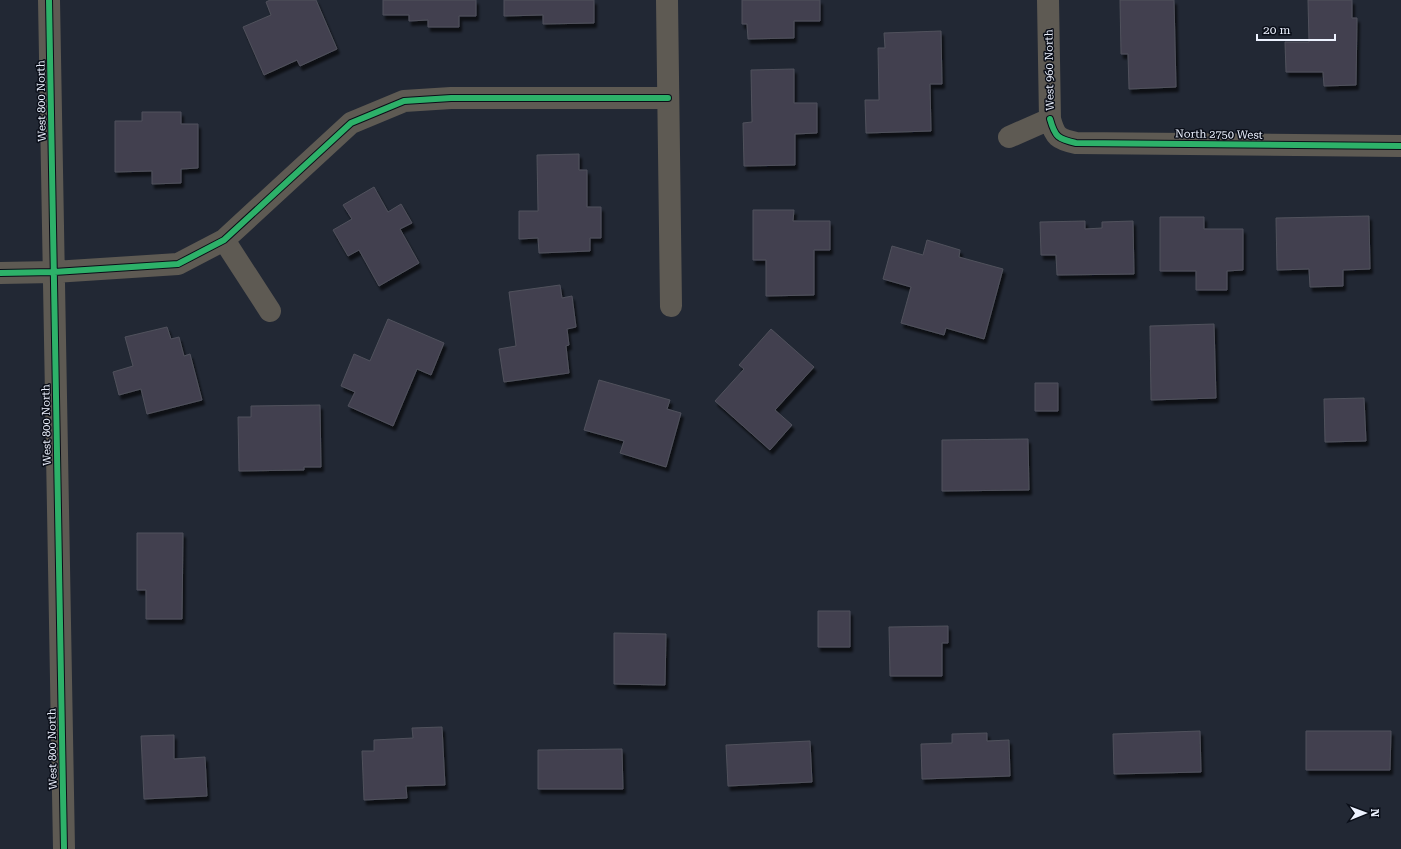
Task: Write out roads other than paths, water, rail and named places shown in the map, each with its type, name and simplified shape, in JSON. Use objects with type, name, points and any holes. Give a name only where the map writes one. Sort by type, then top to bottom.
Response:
[{"type":"street","name":"West 800 North","points":[[49,0],[64,849]]},
{"type":"street","points":[[667,0],[671,306]]},
{"type":"street","name":"West 960 North","points":[[1009,137],[1050,119],[1048,0]]},
{"type":"street","points":[[0,273],[54,272],[178,264],[224,240],[351,123],[404,101],[451,98],[668,98]]},
{"type":"street","name":"North 2750 West","points":[[1050,119],[1054,131],[1061,140],[1076,143],[1401,146]]},
{"type":"street","points":[[224,240],[270,311]]}]
